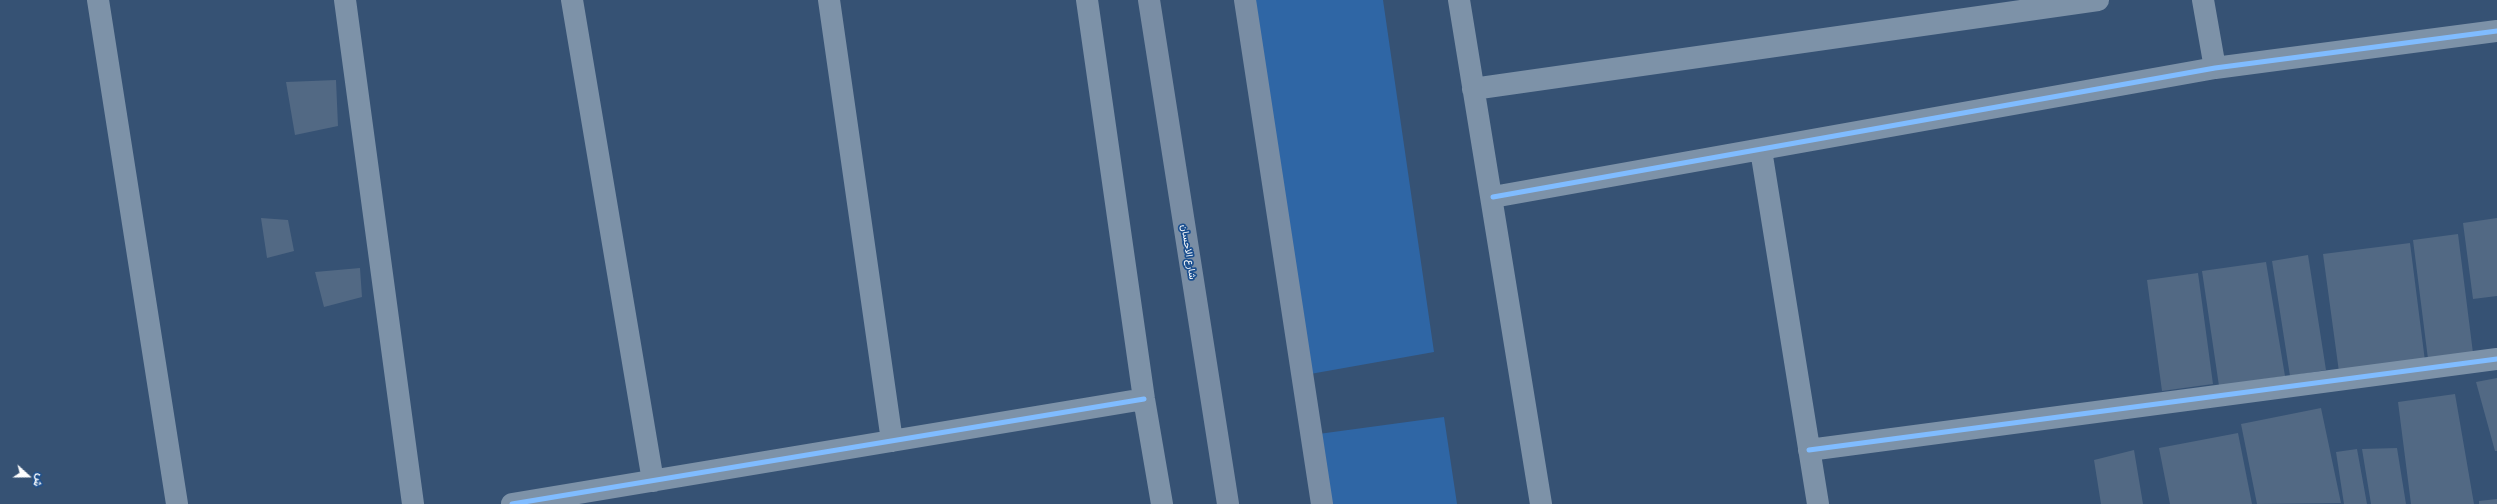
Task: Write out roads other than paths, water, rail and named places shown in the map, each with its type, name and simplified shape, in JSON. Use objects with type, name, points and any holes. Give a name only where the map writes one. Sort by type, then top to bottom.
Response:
[{"type":"street","points":[[98,0],[177,504]]},
{"type":"street","points":[[346,0],[413,504]]},
{"type":"street","points":[[572,0],[653,481]]},
{"type":"street","points":[[829,0],[892,441]]},
{"type":"street","points":[[1087,0],[1144,399],[1162,504]]},
{"type":"street","name":"شارع الاحسان","points":[[1149,0],[1228,504]]},
{"type":"street","points":[[1245,0],[1322,504]]},
{"type":"street","points":[[1459,0],[1473,89],[1493,196],[1541,504]]},
{"type":"street","points":[[1473,89],[2098,0]]},
{"type":"street","points":[[2203,0],[2215,68]]},
{"type":"street","points":[[1493,196],[1761,150],[2215,68],[2497,31]]},
{"type":"street","points":[[1761,150],[1818,504]]},
{"type":"street","points":[[1810,450],[2497,359]]},
{"type":"street","points":[[512,504],[552,501],[653,481],[1144,399]]}]
